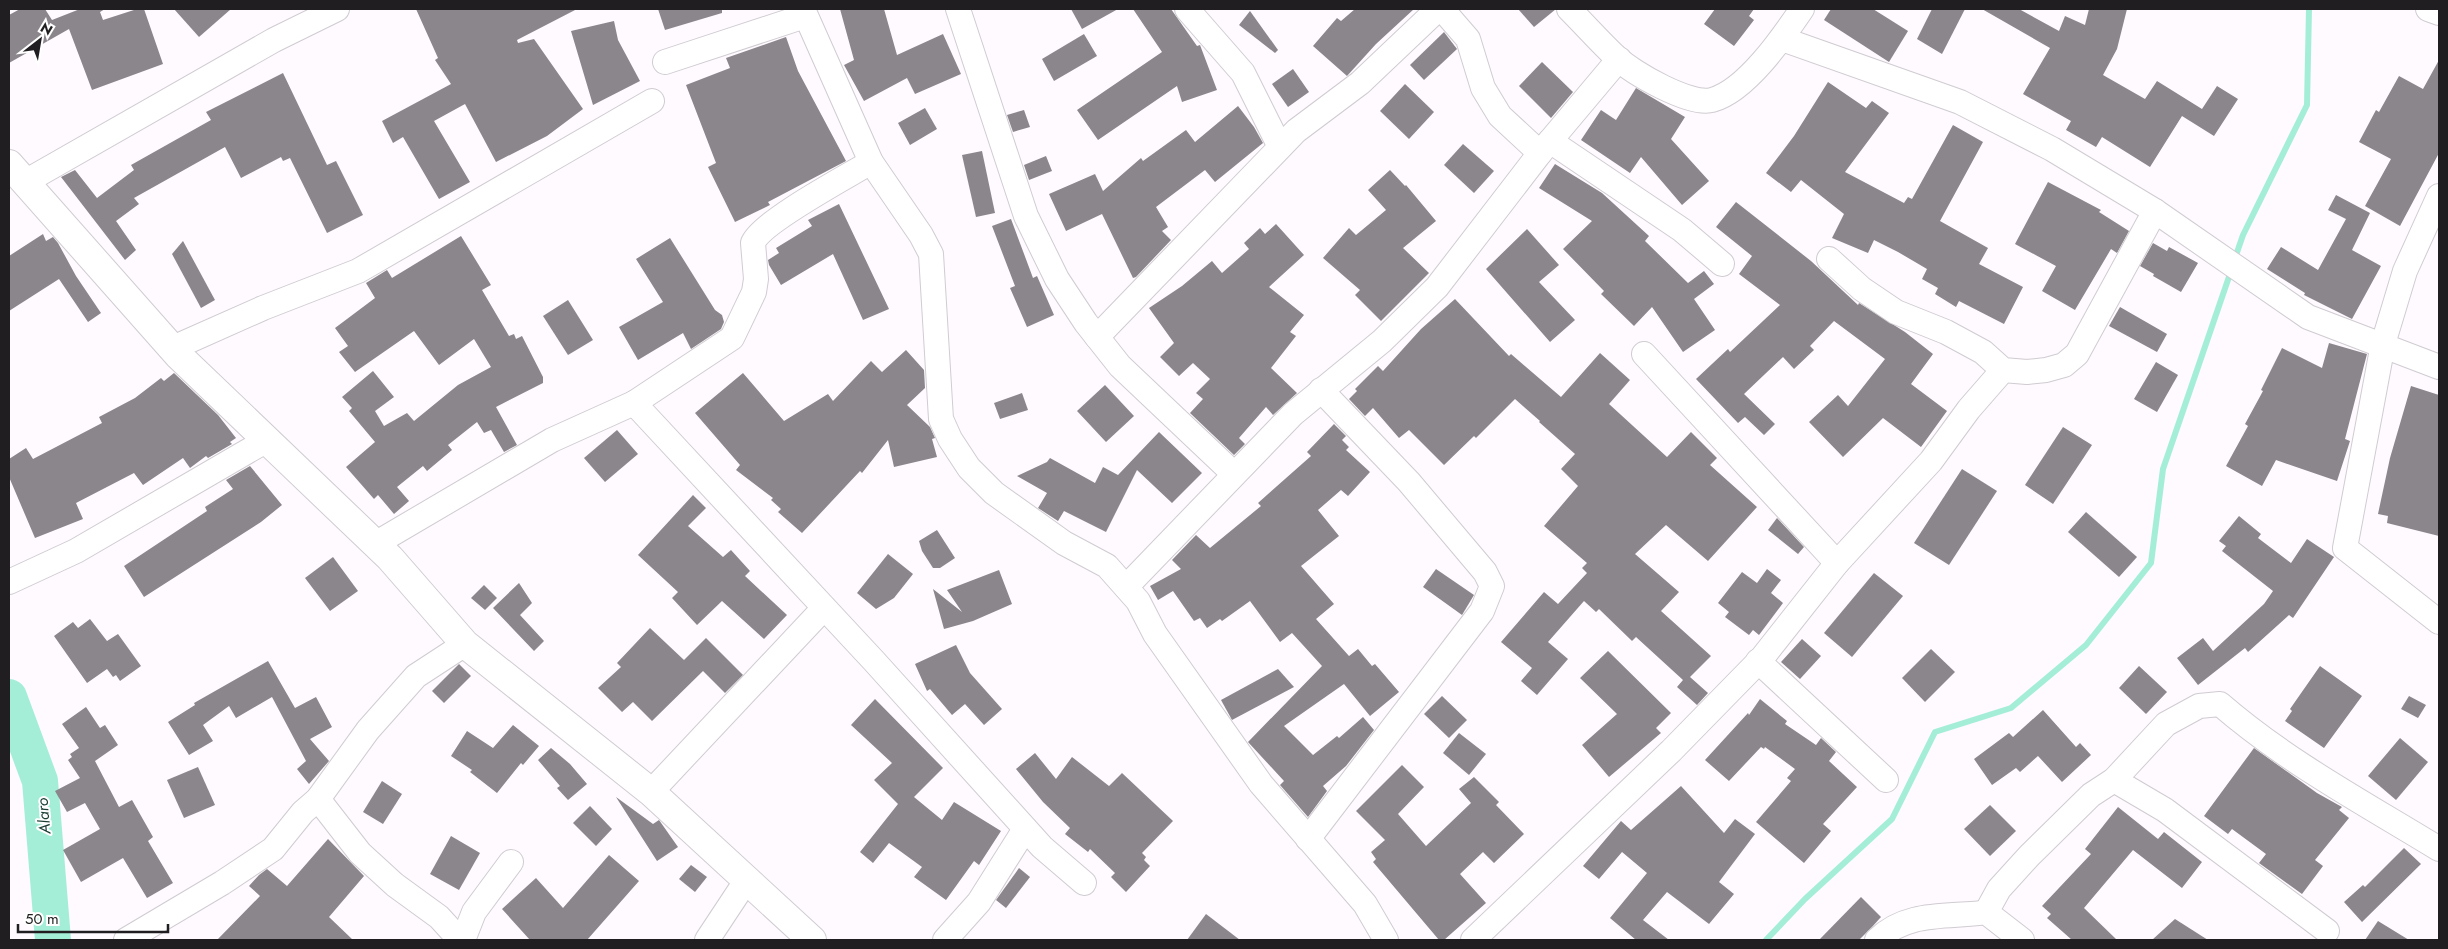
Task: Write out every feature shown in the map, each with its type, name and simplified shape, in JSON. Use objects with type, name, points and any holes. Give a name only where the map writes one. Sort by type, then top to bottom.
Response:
[{"type":"street","points":[[337,9],[17,173],[173,348],[375,544],[465,644],[651,792],[812,940]]},
{"type":"street","points":[[958,9],[1026,216],[1057,279],[1097,337],[1120,366],[1233,473]]},
{"type":"street","points":[[1187,9],[1243,73],[1280,148]]},
{"type":"street","points":[[1097,337],[1296,131],[1360,83],[1440,9],[1468,39],[1483,88],[1500,116],[1545,147],[1682,230],[1722,264]]},
{"type":"street","points":[[1569,9],[1619,59],[1675,94],[1700,101],[1712,100],[1745,80],[1782,40],[1802,9]]},
{"type":"street","points":[[2428,9],[2439,13]]},
{"type":"street","points":[[666,62],[804,12],[871,162],[921,235],[930,254],[941,419],[950,439],[969,468],[994,493],[1064,543],[1108,566],[1138,601],[1155,634],[1261,784],[1365,904],[1386,940]]},
{"type":"street","points":[[1782,40],[1960,102],[2052,149],[2155,211],[2308,317],[2383,344],[2439,367]]},
{"type":"street","points":[[1126,587],[1233,473],[1293,414],[1382,341],[1438,288],[1545,147],[1619,59]]},
{"type":"street","points":[[173,348],[263,308],[358,271],[652,102]]},
{"type":"street","points":[[375,544],[552,440],[634,402],[732,338],[754,292],[756,279],[753,243],[755,238],[778,219],[871,162]]},
{"type":"street","points":[[2439,196],[2405,271],[2383,344],[2345,548],[2439,622]]},
{"type":"street","points":[[1829,259],[1862,289],[1896,312],[1946,332],[1983,352],[2003,370],[2028,372],[2046,370],[2064,365],[2077,354],[2155,211]]},
{"type":"street","points":[[1644,354],[1837,563]]},
{"type":"street","points":[[1473,940],[1671,751],[1758,662],[1837,563],[1931,461],[1969,410],[2003,370]]},
{"type":"street","points":[[1308,839],[1482,611],[1492,586],[1486,572],[1409,482],[1322,390]]},
{"type":"street","points":[[634,402],[1042,847],[1084,883]]},
{"type":"street","points":[[9,582],[76,551],[267,440]]},
{"type":"street","points":[[651,792],[824,608]]},
{"type":"street","points":[[126,940],[222,882],[272,849],[303,812],[318,799],[368,730],[416,676],[465,644]]},
{"type":"street","points":[[1758,662],[1886,780]]},
{"type":"street","points":[[2022,940],[1991,916],[1989,912],[1988,909],[1999,889],[2091,795],[2114,780],[2166,724],[2199,706],[2220,704],[2267,742],[2333,786],[2439,849]]},
{"type":"street","points":[[2114,780],[2165,810],[2327,931]]},
{"type":"street","points":[[318,799],[360,853],[395,885],[439,917],[460,940]]},
{"type":"street","points":[[945,940],[978,902],[1025,828]]},
{"type":"street","points":[[463,940],[474,912],[511,862]]},
{"type":"street","points":[[707,940],[746,881]]},
{"type":"street","points":[[1877,940],[1886,932],[1909,920],[1946,914],[1967,915],[1989,912]]},
{"type":"building","points":[[20,9],[45,9],[52,20],[80,9],[105,9],[100,12],[103,20],[137,9],[144,9],[163,64],[92,90],[69,29],[9,63],[9,15]]},
{"type":"building","points":[[174,9],[231,9],[199,37]]},
{"type":"building","points":[[416,9],[577,9],[517,40],[518,43],[534,39],[583,109],[547,136],[496,162],[465,104],[434,121],[470,182],[439,199],[403,137],[393,143],[382,121],[451,84],[435,60],[438,58]]},
{"type":"building","points":[[658,9],[722,9],[722,13],[665,30]]},
{"type":"building","points":[[840,9],[884,9],[897,55],[943,34],[961,74],[915,94],[907,78],[864,101],[844,65],[854,60]]},
{"type":"building","points":[[1071,9],[1118,9],[1082,29]]},
{"type":"building","points":[[1133,9],[1171,9],[1197,46],[1200,45],[1217,90],[1182,102],[1177,86],[1098,140],[1077,110],[1162,52]]},
{"type":"building","points":[[1355,9],[1414,9],[1376,44],[1347,76],[1313,46],[1337,18],[1341,21]]},
{"type":"building","points":[[1518,9],[1556,9],[1534,27]]},
{"type":"building","points":[[1715,9],[1754,9],[1749,16],[1754,20],[1734,46],[1704,24]]},
{"type":"building","points":[[1831,9],[1873,9],[1908,31],[1889,62],[1824,20]]},
{"type":"building","points":[[1932,9],[1965,9],[1942,54],[1917,39]]},
{"type":"building","points":[[1982,9],[2019,9],[2059,31],[2065,16],[2085,25],[2089,9],[2127,9],[2117,49],[2103,75],[2145,99],[2157,81],[2202,109],[2217,86],[2238,99],[2214,136],[2182,116],[2150,167],[2102,137],[2096,147],[2066,130],[2071,121],[2023,94],[2050,48]]},
{"type":"building","points":[[1250,11],[1278,50],[1275,53],[1239,25]]},
{"type":"building","points":[[614,21],[618,40],[640,81],[593,105],[571,31]]},
{"type":"building","points":[[1444,32],[1457,49],[1424,80],[1410,65]]},
{"type":"building","points":[[1084,34],[1097,56],[1054,81],[1042,59]]},
{"type":"building","points":[[786,37],[798,71],[846,161],[768,202],[770,205],[735,222],[708,167],[716,163],[686,85],[730,68],[726,58]]},
{"type":"building","points":[[2439,60],[2439,153],[2400,226],[2365,206],[2391,159],[2359,142],[2376,110],[2379,112],[2399,76],[2423,89]]},
{"type":"building","points":[[1542,62],[1573,92],[1551,118],[1519,86]]},
{"type":"building","points":[[1293,69],[1309,92],[1288,107],[1272,84]]},
{"type":"building","points":[[283,73],[327,165],[336,161],[363,215],[327,233],[290,158],[283,161],[281,157],[241,178],[225,147],[134,198],[139,204],[116,221],[136,250],[125,260],[61,177],[75,170],[97,198],[134,170],[131,165],[211,120],[206,112]]},
{"type":"building","points":[[1828,82],[1866,108],[1872,101],[1889,113],[1845,172],[1904,203],[1908,197],[1912,199],[1953,125],[1983,142],[1940,221],[1988,248],[1979,264],[2023,287],[2004,324],[1959,301],[1956,307],[1935,294],[1938,288],[1922,279],[1927,269],[1874,240],[1868,253],[1832,238],[1844,214],[1801,180],[1791,192],[1766,173],[1794,136]]},
{"type":"building","points":[[1405,84],[1434,112],[1409,139],[1380,111]]},
{"type":"building","points":[[1636,88],[1685,117],[1671,139],[1709,181],[1682,205],[1641,157],[1630,173],[1581,140],[1601,110],[1616,120]]},
{"type":"building","points":[[1238,106],[1254,127],[1263,143],[1215,182],[1205,170],[1156,207],[1168,227],[1162,231],[1171,240],[1136,277],[1133,278],[1102,214],[1066,231],[1049,194],[1095,174],[1103,191],[1141,158],[1143,161],[1186,130],[1195,142]]},
{"type":"building","points":[[925,108],[937,129],[910,145],[898,123]]},
{"type":"building","points":[[1024,110],[1030,127],[1013,132],[1007,115]]},
{"type":"building","points":[[1463,144],[1494,171],[1474,193],[1444,165]]},
{"type":"building","points":[[982,151],[995,213],[976,217],[962,155]]},
{"type":"building","points":[[1046,156],[1052,171],[1029,180],[1024,165]]},
{"type":"building","points":[[1555,164],[1602,193],[1649,236],[1645,241],[1688,283],[1704,271],[1714,284],[1694,299],[1715,330],[1683,352],[1652,307],[1634,326],[1601,294],[1604,291],[1563,249],[1592,221],[1539,188]]},
{"type":"building","points":[[1390,170],[1406,185],[1436,221],[1403,248],[1429,273],[1381,321],[1355,295],[1360,290],[1323,258],[1349,228],[1356,235],[1386,210],[1368,190]]},
{"type":"building","points":[[2048,182],[2101,210],[2099,212],[2129,231],[2117,253],[2111,249],[2075,310],[2042,291],[2056,266],[2015,244]]},
{"type":"building","points":[[2336,195],[2370,213],[2352,250],[2381,266],[2352,319],[2304,295],[2305,293],[2267,269],[2281,247],[2318,270],[2346,219],[2328,210]]},
{"type":"building","points":[[1736,202],[1811,261],[1858,305],[1859,303],[1905,332],[1933,354],[1911,384],[1947,411],[1921,447],[1883,418],[1843,457],[1809,422],[1838,395],[1848,406],[1885,359],[1834,321],[1810,346],[1814,350],[1794,369],[1783,357],[1744,394],[1775,424],[1764,435],[1745,417],[1738,423],[1696,379],[1728,349],[1730,352],[1780,305],[1739,274],[1752,256],[1716,227]]},
{"type":"building","points":[[839,204],[889,309],[863,320],[833,254],[781,285],[769,265],[768,260],[779,253],[776,248],[812,226],[808,220]]},
{"type":"building","points":[[1011,219],[1033,278],[1037,276],[1054,315],[1027,327],[1010,288],[1015,286],[992,226]]},
{"type":"building","points":[[1276,224],[1304,255],[1269,287],[1304,315],[1290,332],[1296,336],[1271,368],[1297,393],[1273,415],[1266,407],[1239,438],[1245,444],[1234,455],[1190,413],[1203,399],[1196,393],[1210,379],[1193,363],[1179,376],[1160,357],[1174,343],[1149,308],[1182,286],[1212,261],[1222,273],[1249,249],[1244,243],[1260,228],[1265,234]]},
{"type":"building","points":[[1527,229],[1559,265],[1539,282],[1575,320],[1550,342],[1486,269]]},
{"type":"building","points":[[43,234],[46,241],[53,237],[58,243],[76,276],[101,313],[88,322],[59,279],[9,311],[9,256]]},
{"type":"building","points":[[461,236],[491,285],[482,290],[509,336],[514,334],[516,339],[522,336],[543,377],[543,383],[496,407],[517,445],[504,452],[491,430],[484,433],[477,422],[448,445],[452,450],[427,471],[423,466],[397,487],[409,501],[394,514],[378,495],[374,499],[346,467],[375,442],[349,411],[352,408],[342,397],[373,371],[394,397],[375,411],[384,426],[407,413],[414,421],[458,385],[491,367],[474,339],[439,365],[414,331],[355,372],[339,352],[348,346],[335,328],[375,298],[366,283],[387,270],[392,278]]},
{"type":"building","points":[[670,238],[715,310],[722,315],[724,322],[721,329],[691,349],[683,333],[638,360],[619,327],[663,302],[636,259]]},
{"type":"building","points":[[183,241],[215,300],[201,308],[172,254]]},
{"type":"building","points":[[2153,243],[2167,251],[2169,247],[2198,263],[2181,292],[2140,266]]},
{"type":"building","points":[[1455,299],[1509,356],[1511,354],[1561,397],[1600,353],[1630,380],[1609,404],[1667,457],[1691,432],[1717,458],[1710,465],[1757,507],[1708,561],[1666,525],[1635,554],[1679,592],[1661,611],[1711,656],[1690,677],[1708,693],[1697,705],[1677,687],[1683,680],[1636,637],[1632,641],[1599,609],[1596,612],[1584,601],[1548,642],[1568,659],[1537,695],[1521,681],[1532,668],[1501,642],[1544,592],[1558,604],[1587,573],[1582,568],[1587,563],[1544,526],[1578,486],[1561,469],[1575,454],[1515,399],[1476,438],[1474,436],[1444,465],[1409,430],[1399,438],[1373,408],[1365,416],[1349,399],[1357,391],[1355,389],[1378,366],[1383,371],[1421,329]]},
{"type":"building","points":[[568,300],[593,340],[568,355],[543,316]]},
{"type":"building","points":[[2120,307],[2167,334],[2157,352],[2109,326]]},
{"type":"building","points":[[2329,343],[2367,354],[2345,439],[2350,441],[2337,481],[2276,460],[2262,486],[2226,466],[2248,426],[2245,424],[2263,391],[2261,390],[2282,348],[2322,368]]},
{"type":"building","points":[[906,350],[924,370],[925,388],[907,405],[930,427],[935,438],[932,439],[937,457],[894,467],[888,440],[862,473],[860,471],[802,533],[778,512],[781,509],[771,500],[773,498],[736,470],[740,465],[695,413],[743,373],[784,421],[828,394],[833,401],[871,361],[882,372]]},
{"type":"building","points":[[2156,362],[2178,375],[2157,412],[2134,399]]},
{"type":"building","points":[[174,373],[218,415],[236,438],[230,442],[232,444],[208,458],[206,456],[190,468],[183,458],[143,485],[134,473],[76,503],[83,519],[35,538],[9,477],[9,459],[26,448],[33,459],[102,423],[99,417],[135,398],[161,378],[164,381]]},
{"type":"building","points":[[1105,385],[1134,416],[1106,442],[1077,411]]},
{"type":"building","points":[[2411,386],[2439,395],[2439,536],[2387,523],[2388,516],[2378,514],[2390,458]]},
{"type":"building","points":[[1022,393],[1028,410],[1000,419],[994,403]]},
{"type":"building","points":[[1334,424],[1346,436],[1342,440],[1349,447],[1346,450],[1370,472],[1348,496],[1341,490],[1318,510],[1339,536],[1301,566],[1334,604],[1316,619],[1349,656],[1358,649],[1372,666],[1375,664],[1399,692],[1370,716],[1344,684],[1284,726],[1313,755],[1337,736],[1339,738],[1363,717],[1374,730],[1346,766],[1323,786],[1327,791],[1308,817],[1280,785],[1284,781],[1248,742],[1322,666],[1292,633],[1280,642],[1250,601],[1222,621],[1220,619],[1207,628],[1200,618],[1194,621],[1173,591],[1158,600],[1150,586],[1181,569],[1172,560],[1196,535],[1210,548],[1261,506],[1258,503],[1311,456],[1307,452]]},
{"type":"building","points":[[2063,427],[2092,445],[2053,504],[2025,485]]},
{"type":"building","points":[[617,430],[638,454],[605,482],[584,458]]},
{"type":"building","points":[[1159,432],[1202,473],[1172,503],[1137,470],[1106,532],[1064,511],[1058,521],[1038,508],[1047,493],[1017,476],[1047,462],[1050,458],[1095,483],[1103,467],[1118,475]]},
{"type":"building","points":[[250,466],[282,505],[261,522],[144,597],[124,566],[207,511],[205,507],[233,489],[226,480]]},
{"type":"building","points":[[1962,469],[1997,491],[1949,565],[1914,543]]},
{"type":"building","points":[[693,495],[706,508],[688,526],[723,557],[731,550],[750,571],[745,576],[787,615],[764,639],[722,601],[697,625],[672,598],[678,592],[638,555]]},
{"type":"building","points":[[2086,512],[2137,557],[2119,577],[2068,532]]},
{"type":"building","points":[[2239,516],[2261,534],[2258,538],[2291,563],[2307,539],[2334,557],[2293,618],[2289,615],[2248,652],[2245,648],[2198,685],[2177,658],[2203,638],[2213,651],[2264,604],[2273,591],[2222,551],[2226,546],[2219,541]]},
{"type":"building","points":[[1777,518],[1804,547],[1798,554],[1768,530]]},
{"type":"building","points":[[937,530],[955,558],[940,568],[933,568],[922,551],[919,541]]},
{"type":"building","points":[[888,554],[913,574],[894,598],[876,609],[857,593]]},
{"type":"building","points":[[333,557],[358,591],[330,611],[305,578]]},
{"type":"building","points":[[1436,569],[1474,595],[1462,615],[1423,587]]},
{"type":"building","points":[[1767,569],[1781,580],[1771,593],[1783,603],[1759,635],[1753,630],[1749,635],[1725,617],[1729,612],[1718,603],[1742,572],[1757,583]]},
{"type":"building","points":[[999,570],[1012,604],[973,621],[944,629],[933,589],[962,612],[947,590]]},
{"type":"building","points":[[1874,573],[1903,596],[1852,657],[1824,633]]},
{"type":"building","points":[[519,583],[532,603],[520,615],[544,641],[534,651],[493,608]]},
{"type":"building","points":[[484,585],[497,598],[485,610],[471,598]]},
{"type":"building","points":[[90,619],[107,641],[118,634],[141,666],[120,681],[116,675],[113,677],[107,669],[87,683],[54,636],[73,622],[78,628]]},
{"type":"building","points":[[650,628],[684,660],[706,638],[743,675],[725,693],[703,671],[652,721],[633,702],[622,712],[598,688],[621,667],[617,663]]},
{"type":"building","points":[[1802,639],[1821,656],[1800,679],[1781,662]]},
{"type":"building","points":[[956,645],[970,673],[1002,709],[984,725],[965,704],[952,715],[930,689],[927,691],[915,664]]},
{"type":"building","points":[[1931,649],[1955,672],[1925,702],[1902,678]]},
{"type":"building","points":[[1608,651],[1671,713],[1656,728],[1661,733],[1609,777],[1582,745],[1617,714],[1580,678]]},
{"type":"building","points":[[268,661],[295,708],[316,697],[332,727],[310,739],[329,761],[309,784],[297,769],[306,761],[272,697],[236,718],[229,706],[203,725],[213,741],[189,755],[168,722],[195,705],[194,703]]},
{"type":"building","points":[[459,664],[471,676],[444,703],[432,691]]},
{"type":"building","points":[[2139,666],[2167,692],[2146,714],[2119,688]]},
{"type":"building","points":[[2320,666],[2362,696],[2324,748],[2285,721],[2292,711],[2290,709]]},
{"type":"building","points":[[1278,669],[1294,687],[1232,720],[1221,700]]},
{"type":"building","points":[[1442,696],[1467,720],[1449,738],[1424,714]]},
{"type":"building","points":[[2409,696],[2426,705],[2418,718],[2401,709]]},
{"type":"building","points":[[875,699],[943,768],[914,797],[942,820],[954,802],[1001,831],[979,865],[974,861],[946,900],[914,877],[922,867],[889,843],[873,863],[860,852],[898,804],[874,780],[892,763],[851,725]]},
{"type":"building","points":[[1760,699],[1787,721],[1785,724],[1816,745],[1821,738],[1836,752],[1829,761],[1857,787],[1823,824],[1831,831],[1804,863],[1756,822],[1791,781],[1787,778],[1795,769],[1765,747],[1764,749],[1761,747],[1729,781],[1705,760],[1748,713],[1749,715]]},
{"type":"building","points":[[86,707],[100,728],[105,725],[118,745],[95,761],[119,807],[132,800],[153,837],[148,841],[173,883],[147,898],[123,858],[81,882],[63,850],[100,829],[85,803],[67,812],[55,791],[80,778],[68,760],[72,757],[70,754],[79,748],[62,724]]},
{"type":"building","points":[[2043,710],[2076,747],[2080,743],[2091,755],[2062,782],[2038,756],[2020,772],[2016,768],[1992,785],[1974,759],[2009,733],[2013,737]]},
{"type":"building","points":[[513,725],[539,746],[523,765],[521,763],[497,793],[470,772],[472,770],[451,756],[467,731],[493,748]]},
{"type":"building","points":[[1459,733],[1486,754],[1469,775],[1443,753]]},
{"type":"building","points":[[2400,738],[2428,762],[2396,800],[2368,776]]},
{"type":"building","points":[[551,748],[570,764],[587,784],[568,800],[557,788],[560,786],[538,760]]},
{"type":"building","points":[[2254,748],[2317,793],[2342,807],[2339,810],[2349,818],[2315,860],[2323,866],[2302,894],[2259,863],[2266,854],[2232,829],[2228,834],[2204,816]]},
{"type":"building","points":[[1035,753],[1056,779],[1072,757],[1109,786],[1122,773],[1173,821],[1142,853],[1146,857],[1144,860],[1150,866],[1126,892],[1111,877],[1115,873],[1090,849],[1088,852],[1065,834],[1070,828],[1043,802],[1016,769]]},
{"type":"building","points":[[1402,765],[1424,787],[1398,814],[1426,846],[1471,803],[1459,789],[1474,777],[1499,802],[1496,805],[1524,834],[1494,863],[1483,852],[1460,874],[1486,903],[1444,940],[1439,940],[1373,862],[1376,859],[1371,852],[1385,840],[1356,811]]},
{"type":"building","points":[[198,767],[215,805],[184,818],[167,780]]},
{"type":"building","points":[[382,781],[402,794],[383,824],[363,812]]},
{"type":"building","points":[[1681,786],[1724,833],[1735,819],[1755,834],[1719,882],[1734,894],[1709,924],[1667,892],[1643,920],[1669,940],[1636,940],[1610,918],[1647,873],[1622,852],[1599,879],[1583,866],[1621,821],[1631,830]]},
{"type":"building","points":[[616,797],[653,824],[659,820],[678,847],[657,861]]},
{"type":"building","points":[[1990,805],[2016,831],[1990,856],[1964,829]]},
{"type":"building","points":[[590,806],[612,829],[596,846],[573,823]]},
{"type":"building","points":[[2118,807],[2158,839],[2164,832],[2202,862],[2182,888],[2133,850],[2084,908],[2117,940],[2072,940],[2047,918],[2051,914],[2042,906],[2091,854],[2085,849]]},
{"type":"building","points":[[451,836],[480,853],[459,890],[430,874]]},
{"type":"building","points":[[328,839],[364,876],[329,917],[353,940],[217,940],[260,896],[249,886],[259,875],[267,869],[287,886]]},
{"type":"building","points":[[2404,848],[2421,864],[2362,922],[2344,902],[2363,885],[2365,887]]},
{"type":"building","points":[[609,855],[639,881],[587,940],[530,940],[502,909],[536,878],[563,908]]},
{"type":"building","points":[[691,865],[707,877],[695,892],[679,879]]},
{"type":"building","points":[[1019,868],[1030,877],[1006,908],[996,900]]},
{"type":"building","points":[[1861,897],[1881,917],[1872,927],[1859,940],[1819,940]]},
{"type":"building","points":[[1206,914],[1240,940],[1187,940]]},
{"type":"building","points":[[2175,919],[2208,940],[2152,940]]},
{"type":"building","points":[[2378,921],[2409,940],[2365,940]]},
{"type":"waterway","points":[[2234,261],[2243,235],[2307,105],[2309,9]]},
{"type":"waterway","points":[[1766,940],[1805,899],[1892,819],[1935,732],[2011,708],[2086,645],[2151,563],[2163,469],[2231,271]]},
{"type":"waterway","name":"Alaro","points":[[9,697],[40,781],[53,940]]}]
